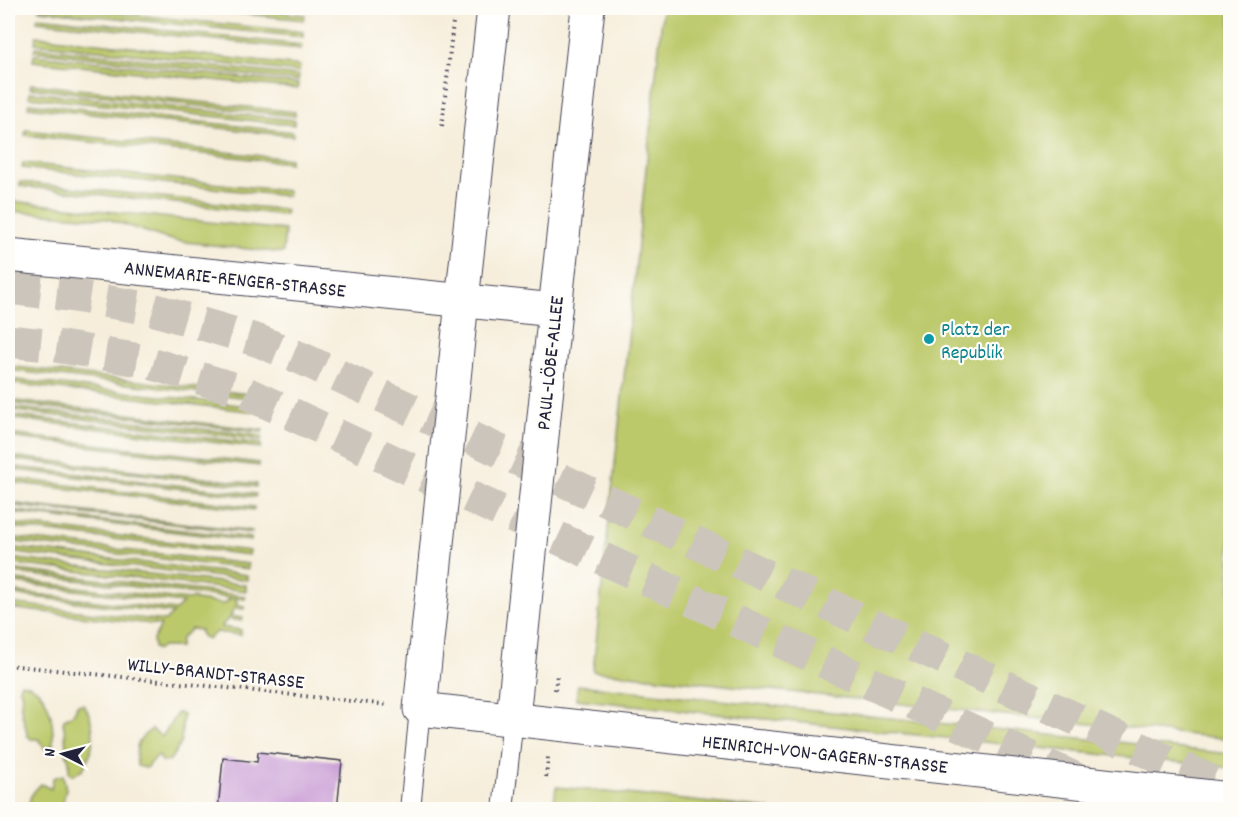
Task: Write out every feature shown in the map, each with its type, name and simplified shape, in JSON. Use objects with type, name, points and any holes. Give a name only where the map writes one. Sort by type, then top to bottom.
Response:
[{"type":"street","points":[[420,709],[494,8]]},
{"type":"street","name":"PAUL-LÖBE-ALLEE","points":[[513,718],[588,8]]},
{"type":"street","name":"ANNEMARIE-RENGER-STRASSE","points":[[8,255],[555,310]]},
{"type":"street","name":"HEINRICH-VON-GAGERN-STRASSE","points":[[420,709],[1230,799]]},
{"type":"lane","points":[[410,810],[420,709]]},
{"type":"lane","points":[[503,810],[513,718]]},
{"type":"path","points":[[442,126],[453,22]]},
{"type":"path","name":"WILLY-BRANDT-STRASSE","points":[[8,665],[420,709]]},
{"type":"green space","points":[[39,8],[68,8],[303,32],[303,37],[39,10]]},
{"type":"green space","points":[[187,8],[237,8],[305,15],[304,20]]},
{"type":"green space","name":"Platz der Republik","points":[[663,8],[1230,8],[1230,739],[593,671]]},
{"type":"green space","points":[[38,17],[302,45],[301,49],[37,21]]},
{"type":"green space","points":[[36,36],[300,66],[299,72],[35,43]]},
{"type":"green space","points":[[35,47],[299,76],[298,81],[34,51]]},
{"type":"green space","points":[[34,55],[298,84],[298,89],[33,61]]},
{"type":"green space","points":[[31,84],[295,112],[295,116],[30,88]]},
{"type":"green space","points":[[30,92],[294,120],[294,125],[29,97]]},
{"type":"green space","points":[[29,103],[293,132],[293,136],[28,107]]},
{"type":"green space","points":[[26,130],[290,159],[290,163],[25,135]]},
{"type":"green space","points":[[23,163],[288,191],[287,196],[22,168]]},
{"type":"green space","points":[[20,182],[286,210],[285,215],[20,186]]},
{"type":"green space","points":[[11,201],[285,230],[283,253],[177,241],[108,219],[10,211]]},
{"type":"green space","points":[[8,366],[266,396],[266,400],[8,370]]},
{"type":"green space","points":[[8,379],[265,408],[264,413],[8,383]]},
{"type":"green space","points":[[8,400],[263,430],[262,432],[8,403]]},
{"type":"green space","points":[[8,407],[262,436],[261,440],[8,410]]},
{"type":"green space","points":[[8,415],[261,444],[261,448],[8,418]]},
{"type":"green space","points":[[8,434],[259,463],[259,466],[8,437]]},
{"type":"green space","points":[[8,456],[257,484],[256,487],[8,459]]},
{"type":"green space","points":[[8,466],[256,494],[255,497],[8,469]]},
{"type":"green space","points":[[8,478],[254,507],[254,510],[8,482]]},
{"type":"green space","points":[[8,503],[252,531],[252,533],[8,505]]},
{"type":"green space","points":[[8,510],[251,538],[251,541],[8,512]]},
{"type":"green space","points":[[8,523],[250,551],[249,555],[8,527]]},
{"type":"green space","points":[[8,537],[248,564],[248,569],[8,541]]},
{"type":"green space","points":[[8,547],[247,575],[247,580],[8,552]]},
{"type":"green space","points":[[8,558],[246,585],[246,591],[8,563]]},
{"type":"green space","points":[[8,569],[245,596],[245,599],[234,598],[238,602],[236,605],[244,606],[244,609],[235,608],[230,616],[243,618],[242,621],[228,619],[221,627],[241,630],[241,635],[216,632],[208,639],[203,637],[201,630],[191,629],[180,640],[180,647],[162,647],[158,650],[154,648],[153,640],[161,625],[8,608],[8,603],[165,621],[173,613],[8,594],[8,591],[176,610],[183,603],[8,582],[8,579],[189,600],[193,598],[223,604],[231,598],[8,572]]},
{"type":"green space","points":[[21,683],[31,686],[44,698],[51,717],[53,746],[44,748],[38,739],[31,739],[27,735],[21,709],[22,695],[19,687]]},
{"type":"green space","points":[[578,685],[1230,754],[1230,768],[576,699]]},
{"type":"green space","points":[[83,704],[92,726],[91,752],[81,771],[73,775],[69,772],[63,724],[64,719],[76,710],[77,705]]},
{"type":"green space","points":[[177,713],[183,714],[181,743],[170,760],[163,762],[158,755],[146,768],[137,766],[138,744],[143,737],[152,729],[162,737]]},
{"type":"green space","points":[[63,775],[66,789],[62,806],[55,809],[48,807],[47,809],[30,809],[30,798],[38,787],[41,784],[51,789],[53,778]]},
{"type":"green space","points":[[556,787],[578,789],[770,809],[553,809]]},
{"type":"building","points":[[258,752],[342,761],[337,810],[218,810],[223,758],[257,762]]},
{"type":"tunnel","points":[[8,288],[152,309],[259,341],[305,360],[1230,790]]},
{"type":"tunnel","points":[[8,341],[56,346],[140,360],[242,391],[1143,810]]},
{"type":"place","name":"Platz der Republik","points":[[929,339]]}]
